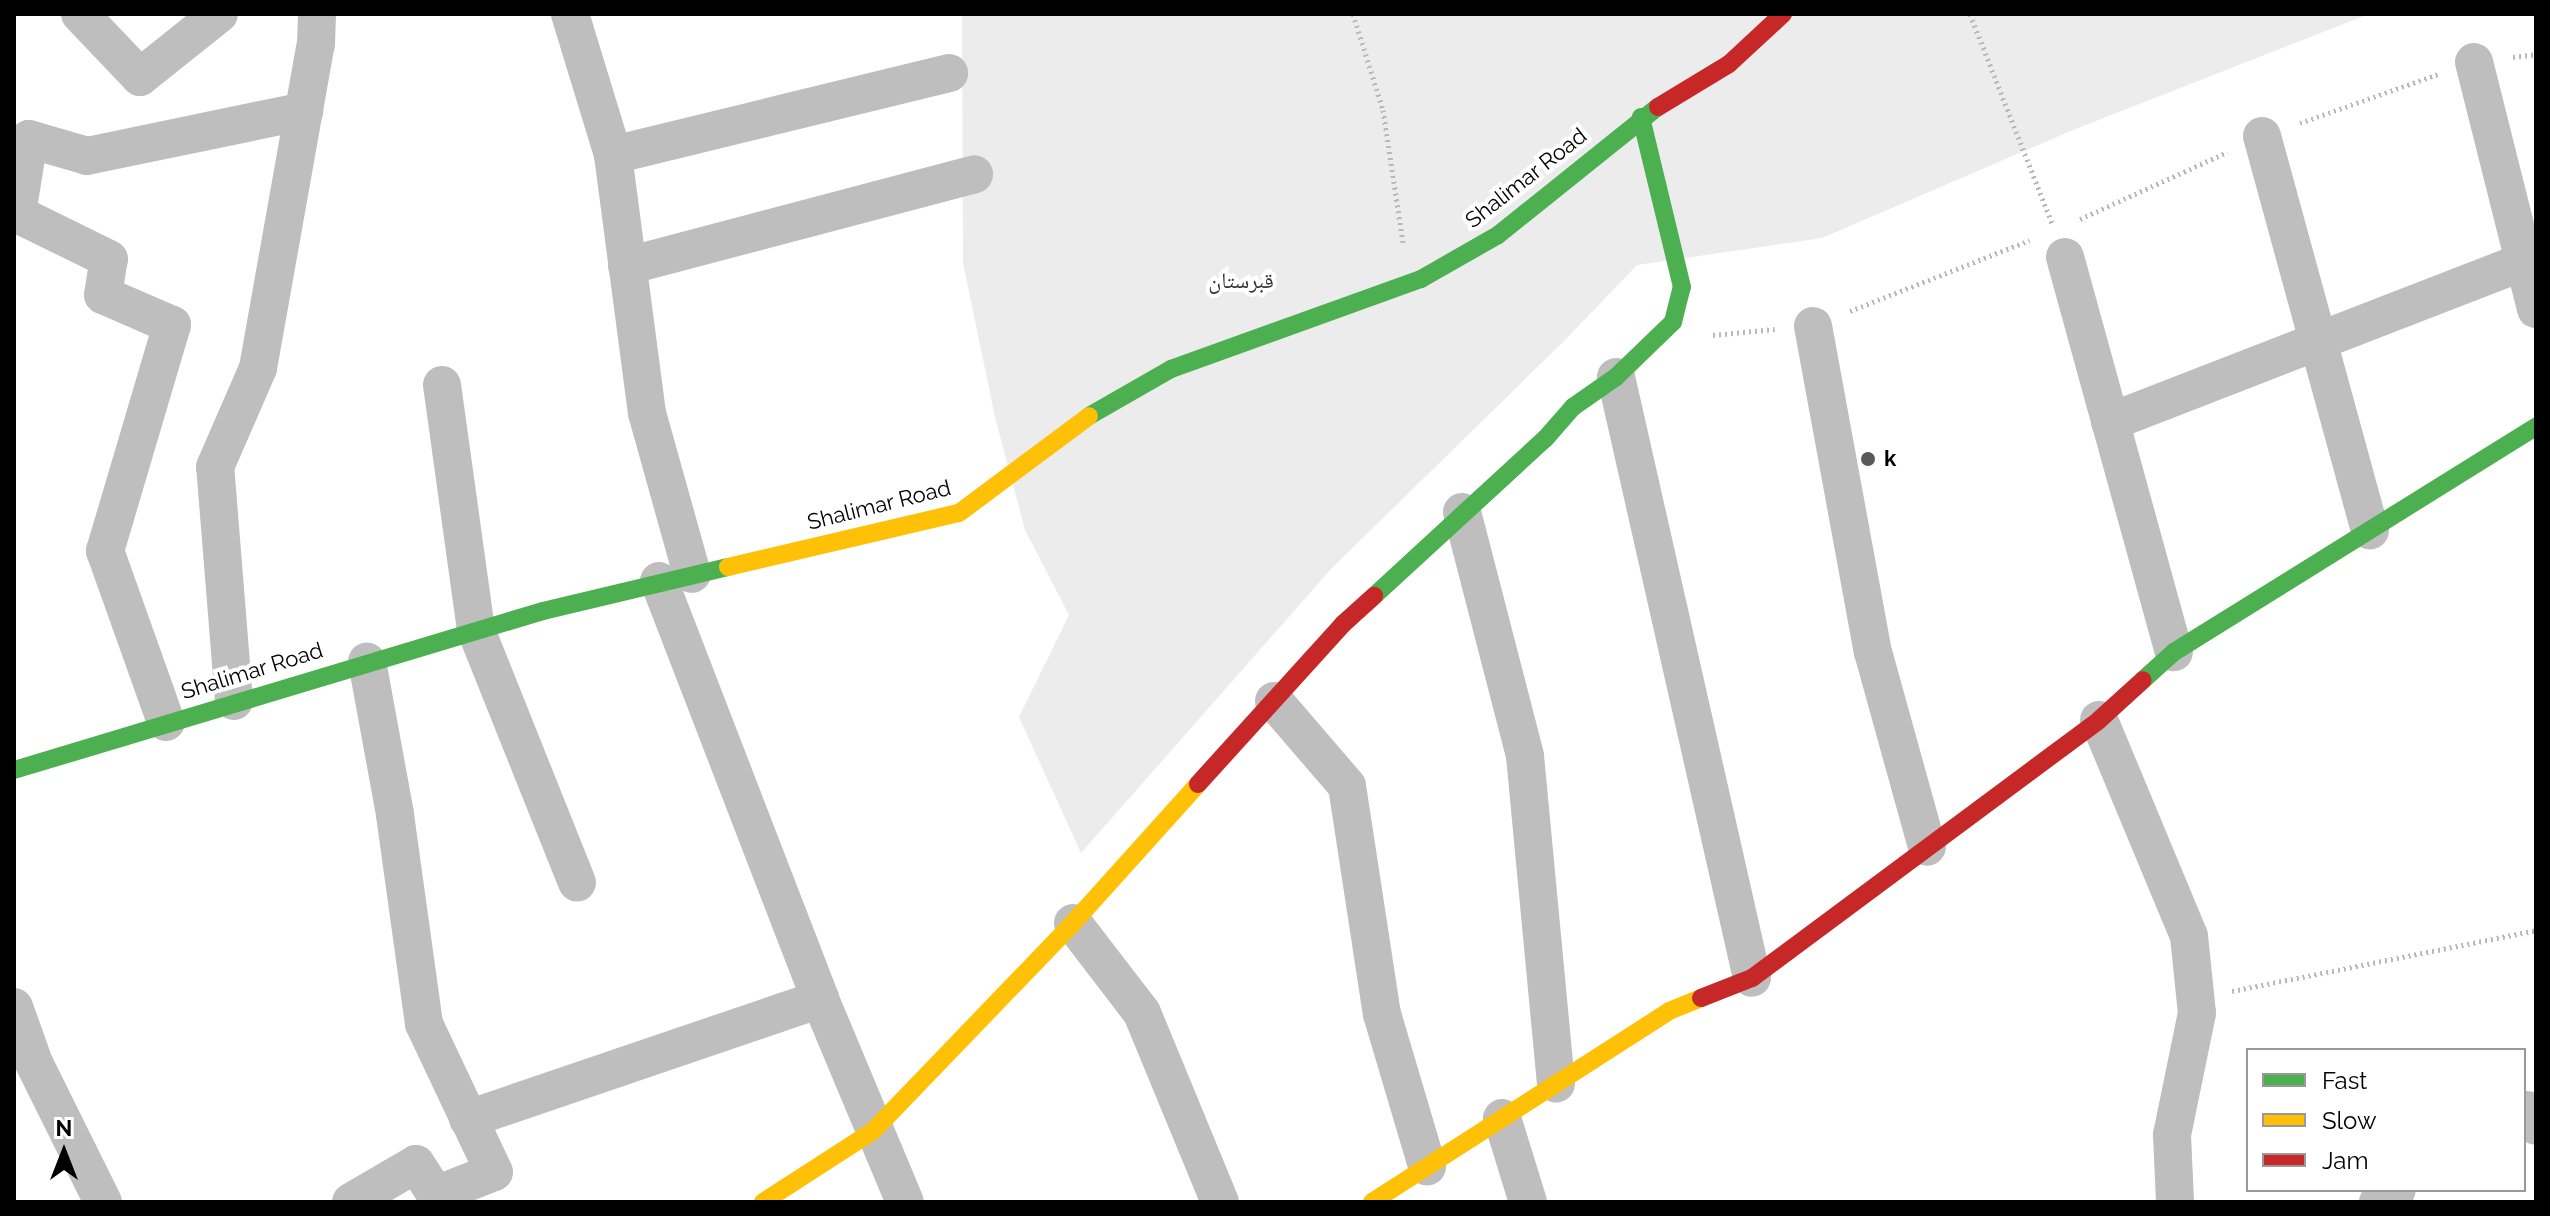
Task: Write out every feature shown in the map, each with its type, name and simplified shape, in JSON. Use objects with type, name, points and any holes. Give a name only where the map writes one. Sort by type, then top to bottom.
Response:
[{"type":"street","points":[[80,14],[140,77],[219,14]]},
{"type":"street","points":[[234,701],[215,467],[258,368],[316,44],[317,14]]},
{"type":"street","points":[[570,14],[613,155],[647,413],[675,578],[820,999],[905,1202]]},
{"type":"street","name":"Shalimar Road","points":[[14,770],[476,630],[675,578],[959,513],[1077,423],[1171,369],[1409,283],[1498,235],[1641,117],[1729,64],[1783,14]]},
{"type":"street","points":[[2474,62],[2536,309]]},
{"type":"street","points":[[613,155],[949,73]]},
{"type":"street","points":[[166,722],[105,551],[172,325],[103,295],[109,259],[17,214],[29,139],[87,156],[304,111]]},
{"type":"street","points":[[763,1202],[873,1131],[1073,923],[1343,624],[1545,439],[1573,407],[1616,377],[1673,322],[1681,302],[1682,287],[1641,117]]},
{"type":"street","points":[[2262,136],[2370,530]]},
{"type":"street","points":[[627,266],[974,174]]},
{"type":"street","points":[[2065,257],[2174,652]]},
{"type":"street","points":[[2110,422],[2526,261]]},
{"type":"street","points":[[1813,326],[1873,652],[1927,847]]},
{"type":"street","points":[[1616,377],[1752,978]]},
{"type":"street","points":[[442,385],[476,630],[577,883]]},
{"type":"street","points":[[1372,1202],[1669,1011],[1752,978],[2099,720],[2174,652],[2536,427]]},
{"type":"street","points":[[1462,512],[1525,756],[1556,1084]]},
{"type":"street","points":[[351,1202],[416,1164],[436,1195],[494,1172],[424,1024],[395,814],[367,662]]},
{"type":"street","points":[[1274,701],[1347,786],[1382,1014],[1427,1166]]},
{"type":"street","points":[[2099,720],[2189,936],[2197,1013],[2172,1135],[2175,1202]]},
{"type":"street","points":[[1073,923],[1142,1013],[1220,1202]]},
{"type":"street","points":[[468,1119],[820,999]]},
{"type":"street","points":[[14,1007],[34,1063],[103,1202]]},
{"type":"street","points":[[1502,1118],[1528,1202]]},
{"type":"path","points":[[1353,14],[1383,110],[1409,283]]},
{"type":"path","points":[[1970,14],[2065,257]]},
{"type":"path","points":[[2196,998],[2536,930]]},
{"type":"green space","name":"قبرستان","points":[[962,14],[2369,14],[2073,130],[1822,238],[1637,265],[1565,340],[1331,569],[1081,853],[1019,717],[1069,615],[1025,530],[995,417],[963,263]]},
{"type":"traffic: fast","points":[[1089,416],[1171,369],[1421,279],[1498,235],[1658,107]]},
{"type":"traffic: fast","points":[[1374,596],[1545,439],[1573,407],[1616,377],[1673,322],[1682,287],[1641,117]]},
{"type":"traffic: fast","points":[[2143,680],[2174,652],[2536,427]]},
{"type":"traffic: fast","points":[[14,770],[543,611],[728,567]]},
{"type":"traffic: slow","points":[[728,567],[959,513],[1089,416]]},
{"type":"traffic: slow","points":[[763,1202],[873,1131],[1073,923],[1198,784]]},
{"type":"traffic: slow","points":[[1372,1202],[1669,1011],[1701,998]]},
{"type":"traffic: jam","points":[[1658,107],[1729,64],[1783,14]]},
{"type":"traffic: jam","points":[[1198,784],[1343,624],[1374,596]]},
{"type":"traffic: jam","points":[[1701,998],[1752,978],[2099,720],[2143,680]]},
{"type":"place","name":"k","points":[[1868,459]]}]
